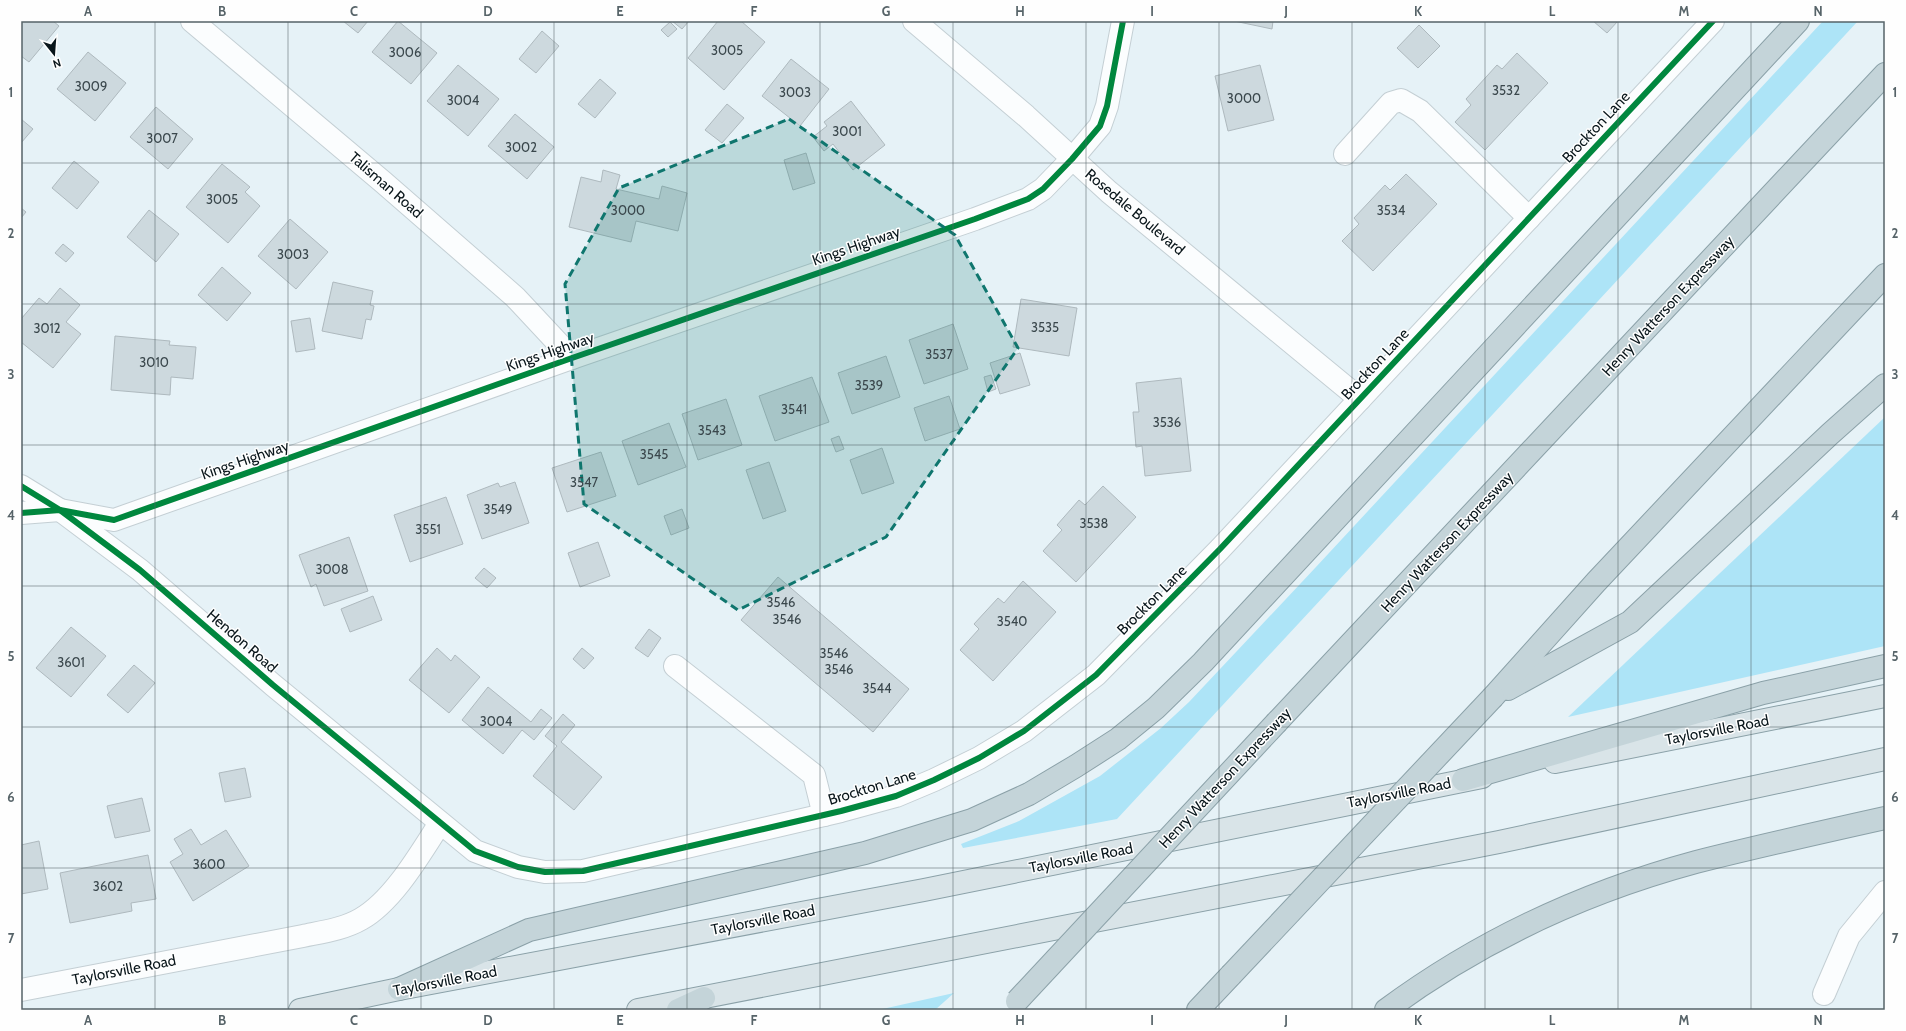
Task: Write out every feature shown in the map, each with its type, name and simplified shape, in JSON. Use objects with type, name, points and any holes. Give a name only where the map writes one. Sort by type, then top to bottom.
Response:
[{"type":"highway","points":[[399,989],[529,930],[865,853],[972,820],[1029,794],[1118,739],[1156,708],[1202,662],[1798,21]]},
{"type":"highway","name":"Henry Watterson Expressway","points":[[1013,1006],[1277,722],[1885,74]]},
{"type":"highway","points":[[1198,1010],[1493,697],[1596,582],[1885,275]]},
{"type":"highway","points":[[1493,697],[1630,622],[1830,434],[1885,385]]},
{"type":"highway","points":[[1463,780],[1763,693],[1885,666]]},
{"type":"highway","points":[[1386,1010],[1452,965],[1536,922],[1579,903],[1634,882],[1696,862],[1885,818]]},
{"type":"highway","points":[[678,1010],[704,998]]},
{"type":"main road","name":"Taylorsville Road","points":[[300,1010],[399,989],[932,888],[1885,696]]},
{"type":"main road","points":[[638,1010],[1499,842],[1885,759]]},
{"type":"street","name":"Talisman Road","points":[[192,21],[383,182],[514,297],[572,358]]},
{"type":"street","name":"Rosedale Boulevard","points":[[914,21],[1026,116],[1072,160],[1109,192],[1360,399]]},
{"type":"street","name":"Kings Highway","points":[[21,513],[60,510],[114,520],[572,358],[975,219],[1028,199],[1042,189],[1072,160],[1100,126],[1107,106],[1123,21]]},
{"type":"street","name":"Brockton Lane","points":[[440,823],[475,851],[518,866],[545,872],[583,871],[824,815],[896,796],[934,780],[979,758],[1024,731],[1096,676],[1220,549],[1713,21]]},
{"type":"street","points":[[1345,154],[1391,103],[1401,100],[1420,111],[1528,218]]},
{"type":"street","name":"Hendon Road","points":[[21,486],[60,510],[140,570],[273,685],[440,823]]},
{"type":"street","points":[[676,666],[814,775],[824,815]]},
{"type":"street","name":"Taylorsville Road","points":[[21,990],[303,936],[337,928],[360,920],[377,909],[409,871],[440,823]]},
{"type":"street","points":[[1824,994],[1849,936],[1885,892]]},
{"type":"highlighted area","points":[[789,119],[955,235],[1018,348],[886,537],[738,610],[584,504],[565,284],[619,188]]},
{"type":"shaded area","points":[[1823,21],[1858,21],[1117,819],[963,848],[961,844],[1019,821],[1100,776],[1161,728],[1189,702]]},
{"type":"shaded area","points":[[1885,417],[1885,646],[1568,717]]},
{"type":"shaded area","points":[[954,993],[935,1010],[878,1010]]},
{"type":"building","points":[[21,21],[53,21],[59,26],[29,62],[21,56]]},
{"type":"building","points":[[343,21],[368,21],[358,33]]},
{"type":"building","points":[[398,21],[437,53],[411,84],[372,52]]},
{"type":"building","points":[[672,21],[689,21],[682,29]]},
{"type":"building","points":[[718,21],[741,21],[765,42],[724,90],[688,58]]},
{"type":"building","points":[[1234,21],[1273,21],[1272,29]]},
{"type":"building","points":[[1593,21],[1618,21],[1607,33]]},
{"type":"building","points":[[670,22],[677,29],[668,37],[661,30]]},
{"type":"building","points":[[1419,25],[1440,46],[1418,68],[1397,48]]},
{"type":"building","points":[[542,31],[559,46],[536,73],[519,59]]},
{"type":"building","points":[[88,52],[126,83],[95,121],[57,89]]},
{"type":"building","points":[[1517,53],[1548,83],[1485,150],[1455,122],[1471,105],[1466,99],[1497,65],[1502,69]]},
{"type":"building","points":[[791,59],[829,89],[800,126],[762,96]]},
{"type":"building","points":[[458,65],[499,99],[468,136],[427,101]]},
{"type":"building","points":[[1260,65],[1274,120],[1228,131],[1215,76]]},
{"type":"building","points":[[600,79],[616,93],[595,118],[578,104]]},
{"type":"building","points":[[851,101],[885,145],[853,170],[833,144],[824,151],[813,137],[827,126],[824,122]]},
{"type":"building","points":[[727,104],[744,118],[722,143],[705,130]]},
{"type":"building","points":[[156,107],[193,139],[168,169],[130,137]]},
{"type":"building","points":[[515,114],[554,147],[527,179],[488,146]]},
{"type":"building","points":[[21,119],[33,129],[21,143]]},
{"type":"building","points":[[806,153],[815,183],[793,190],[784,160]]},
{"type":"building","points":[[74,161],[99,182],[77,209],[52,188]]},
{"type":"building","points":[[222,164],[250,187],[245,192],[260,206],[228,243],[186,207]]},
{"type":"building","points":[[603,170],[620,175],[616,189],[659,199],[662,186],[687,193],[678,231],[636,221],[631,242],[569,227],[581,177],[601,182]]},
{"type":"building","points":[[1406,174],[1437,204],[1373,271],[1342,241],[1359,224],[1354,218],[1385,185],[1390,190]]},
{"type":"building","points":[[21,208],[26,212],[21,218]]},
{"type":"building","points":[[149,210],[179,234],[156,262],[127,237]]},
{"type":"building","points":[[290,219],[328,252],[296,289],[258,256]]},
{"type":"building","points":[[63,244],[74,253],[66,262],[55,253]]},
{"type":"building","points":[[222,267],[251,293],[227,321],[198,295]]},
{"type":"building","points":[[333,282],[373,291],[370,305],[374,306],[371,320],[366,319],[362,339],[322,331]]},
{"type":"building","points":[[60,288],[80,305],[66,322],[81,334],[53,368],[21,342],[21,319],[39,298],[47,304]]},
{"type":"building","points":[[1021,299],[1077,308],[1069,356],[1013,347]]},
{"type":"building","points":[[310,318],[315,349],[296,352],[291,321]]},
{"type":"building","points":[[953,324],[968,369],[924,384],[909,340]]},
{"type":"building","points":[[115,336],[170,341],[169,345],[196,347],[193,379],[171,377],[170,395],[111,390]]},
{"type":"building","points":[[1020,353],[1030,385],[1000,394],[990,363]]},
{"type":"building","points":[[886,356],[900,397],[852,414],[838,373]]},
{"type":"building","points":[[991,375],[996,389],[988,392],[984,377]]},
{"type":"building","points":[[812,377],[829,422],[775,441],[759,396]]},
{"type":"building","points":[[1181,378],[1191,471],[1145,476],[1142,446],[1136,447],[1133,412],[1139,412],[1136,383]]},
{"type":"building","points":[[949,396],[960,429],[925,441],[914,408]]},
{"type":"building","points":[[726,399],[742,445],[698,460],[682,414]]},
{"type":"building","points":[[669,423],[686,467],[638,485],[622,441]]},
{"type":"building","points":[[839,436],[844,449],[836,452],[831,439]]},
{"type":"building","points":[[882,448],[894,483],[862,494],[850,460]]},
{"type":"building","points":[[601,452],[616,496],[567,512],[552,468]]},
{"type":"building","points":[[769,462],[786,511],[763,519],[746,470]]},
{"type":"building","points":[[515,482],[529,523],[482,539],[467,495],[498,483],[500,487]]},
{"type":"building","points":[[1103,486],[1136,517],[1076,582],[1043,551],[1062,530],[1057,525],[1079,500],[1085,505]]},
{"type":"building","points":[[446,497],[463,544],[410,562],[394,515]]},
{"type":"building","points":[[682,509],[689,528],[671,535],[664,516]]},
{"type":"building","points":[[349,537],[368,591],[324,606],[316,584],[311,587],[299,555]]},
{"type":"building","points":[[598,542],[610,576],[580,587],[568,553]]},
{"type":"building","points":[[484,568],[496,578],[487,588],[475,578]]},
{"type":"building","points":[[778,577],[909,689],[873,732],[741,620]]},
{"type":"building","points":[[1023,581],[1056,612],[993,681],[960,650],[979,629],[974,624],[998,598],[1004,603]]},
{"type":"building","points":[[373,596],[382,620],[350,632],[341,609]]},
{"type":"building","points":[[71,627],[106,656],[71,697],[36,668]]},
{"type":"building","points":[[649,629],[661,638],[648,657],[635,648]]},
{"type":"building","points":[[437,648],[451,661],[455,655],[480,677],[449,713],[409,680]]},
{"type":"building","points":[[582,648],[594,658],[584,669],[573,659]]},
{"type":"building","points":[[134,665],[155,683],[128,713],[107,695]]},
{"type":"building","points":[[488,687],[531,722],[541,709],[552,718],[534,740],[522,730],[503,754],[462,720]]},
{"type":"building","points":[[563,714],[575,725],[561,742],[602,777],[574,810],[533,776],[557,746],[545,736]]},
{"type":"building","points":[[245,768],[251,797],[225,802],[219,773]]},
{"type":"building","points":[[142,798],[150,831],[115,838],[107,806]]},
{"type":"building","points":[[191,829],[201,845],[226,830],[249,866],[193,901],[170,862],[183,854],[174,839]]},
{"type":"building","points":[[39,841],[48,889],[21,894],[21,845]]},
{"type":"building","points":[[148,855],[156,899],[131,903],[132,911],[70,923],[60,873]]},
{"type":"cycle path","points":[[21,513],[60,510],[114,520],[572,358],[975,219],[1028,199],[1043,189],[1072,159],[1100,126],[1107,106],[1123,21]]},
{"type":"cycle path","points":[[21,486],[60,510],[140,570],[273,685],[475,851],[518,867],[545,872],[583,871],[841,811],[896,796],[934,780],[979,758],[1024,731],[1096,675],[1220,549],[1713,21]]}]
